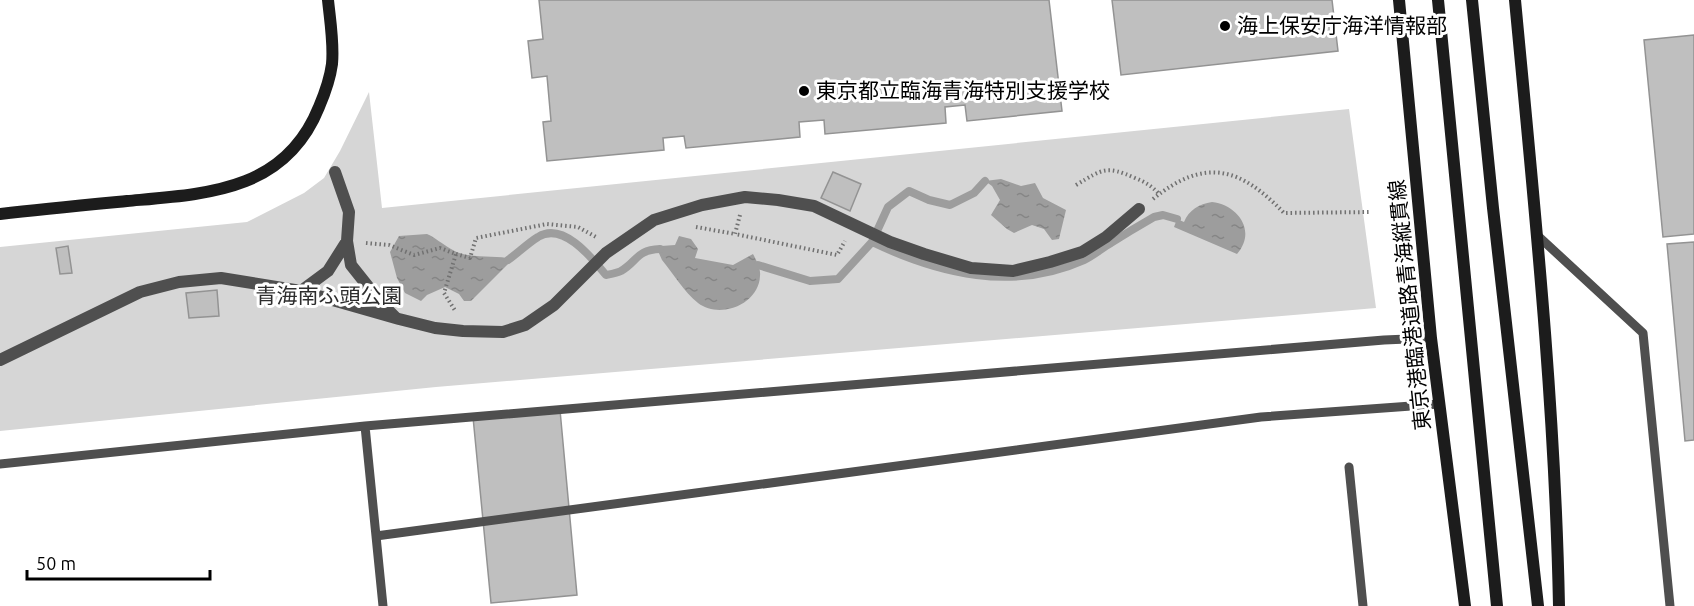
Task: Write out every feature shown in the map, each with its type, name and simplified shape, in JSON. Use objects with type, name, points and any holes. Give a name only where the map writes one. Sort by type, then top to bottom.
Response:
[{"type":"street","points":[[0,214],[193,196],[234,186],[267,172],[292,152],[308,132],[328,84],[332,62],[328,0]]},
{"type":"street","name":"東京港臨港道路青海縦貫線","points":[[1399,0],[1431,338],[1465,606]]},
{"type":"street","points":[[1438,0],[1497,606]]},
{"type":"street","points":[[1472,0],[1538,606]]},
{"type":"street","points":[[1515,0],[1537,235],[1552,435],[1559,606]]},
{"type":"street","points":[[335,172],[349,212],[347,241],[351,265],[382,304],[399,319]]},
{"type":"street","points":[[0,360],[140,292],[179,282],[221,279],[301,291],[399,319],[444,329],[503,332],[525,325],[554,305],[610,250],[654,220],[702,205],[745,197],[814,206],[890,242],[970,268],[1012,271],[1082,252],[1106,237],[1139,209]]},
{"type":"street","points":[[301,291],[328,271],[347,241]]},
{"type":"lane","points":[[1537,235],[1642,333],[1670,606]]},
{"type":"lane","points":[[0,464],[365,426],[1384,339],[1431,338]]},
{"type":"lane","points":[[376,536],[1261,417],[1439,404]]},
{"type":"lane","points":[[365,426],[383,606]]},
{"type":"lane","points":[[1349,467],[1363,606]]},
{"type":"path","points":[[1076,185],[1097,172],[1114,169],[1152,186],[1159,194]]},
{"type":"path","points":[[1139,209],[1178,180],[1209,171],[1241,177],[1268,196],[1284,213],[1371,212]]},
{"type":"path","points":[[745,197],[735,234],[837,255],[854,224]]},
{"type":"path","points":[[389,245],[414,255],[440,249],[470,258],[476,238],[547,224],[578,227],[610,250]]},
{"type":"path","points":[[444,293],[456,254]]},
{"type":"green space","name":"青海南ふ頭公園","points":[[369,92],[382,208],[1349,109],[1376,308],[436,387],[0,431],[0,247],[247,222],[304,193],[324,178]]},
{"type":"water","points":[[1001,179],[1021,186],[1035,183],[1043,198],[1066,210],[1059,239],[1052,240],[1044,229],[1032,225],[1014,233],[991,215],[1000,200],[992,186],[985,181]]},
{"type":"water","points":[[1212,202],[1230,208],[1242,220],[1245,237],[1237,254],[1174,227],[1177,219],[1184,222],[1195,208]]},
{"type":"water","points":[[427,234],[457,252],[507,258],[509,263],[471,301],[464,301],[459,294],[445,287],[427,295],[421,301],[405,293],[397,278],[390,252],[399,236]]},
{"type":"water","points":[[679,236],[691,239],[698,249],[695,258],[733,265],[753,254],[760,273],[758,286],[753,294],[746,301],[727,309],[707,308],[698,303],[662,260],[658,251],[661,246],[675,245]]},
{"type":"building","name":"東京都立臨海青海特別支援学校","points":[[539,0],[1049,0],[1062,111],[967,121],[965,105],[945,107],[946,123],[825,134],[824,120],[799,122],[800,137],[686,148],[684,136],[663,138],[664,150],[547,161],[543,122],[551,121],[547,76],[532,78],[528,41],[543,39]]},
{"type":"building","name":"海上保安庁海洋情報部","points":[[1112,0],[1332,0],[1338,51],[1121,75]]},
{"type":"building","points":[[1694,35],[1694,234],[1663,237],[1644,40]]},
{"type":"building","points":[[833,172],[861,184],[850,211],[821,198]]},
{"type":"building","points":[[1694,242],[1694,440],[1685,441],[1667,244]]},
{"type":"building","points":[[68,246],[72,273],[60,274],[56,248]]},
{"type":"building","points":[[217,290],[219,316],[189,318],[186,293]]},
{"type":"building","points":[[560,410],[577,595],[491,603],[473,417]]},
{"type":"waterway","points":[[758,265],[810,281],[838,279],[872,242],[888,207],[909,191],[929,200],[950,205],[974,193],[985,181]]},
{"type":"waterway","points":[[872,242],[923,263],[950,270],[1003,277],[1030,275],[1057,270],[1084,260],[1154,217],[1163,215],[1177,219]]},
{"type":"waterway","points":[[508,260],[534,239],[548,233],[557,234],[576,244],[606,275],[621,271],[646,251],[660,249]]},
{"type":"place","name":"海上保安庁海洋情報部","points":[[1225,26]]},
{"type":"place","name":"東京都立臨海青海特別支援学校","points":[[804,91]]}]
